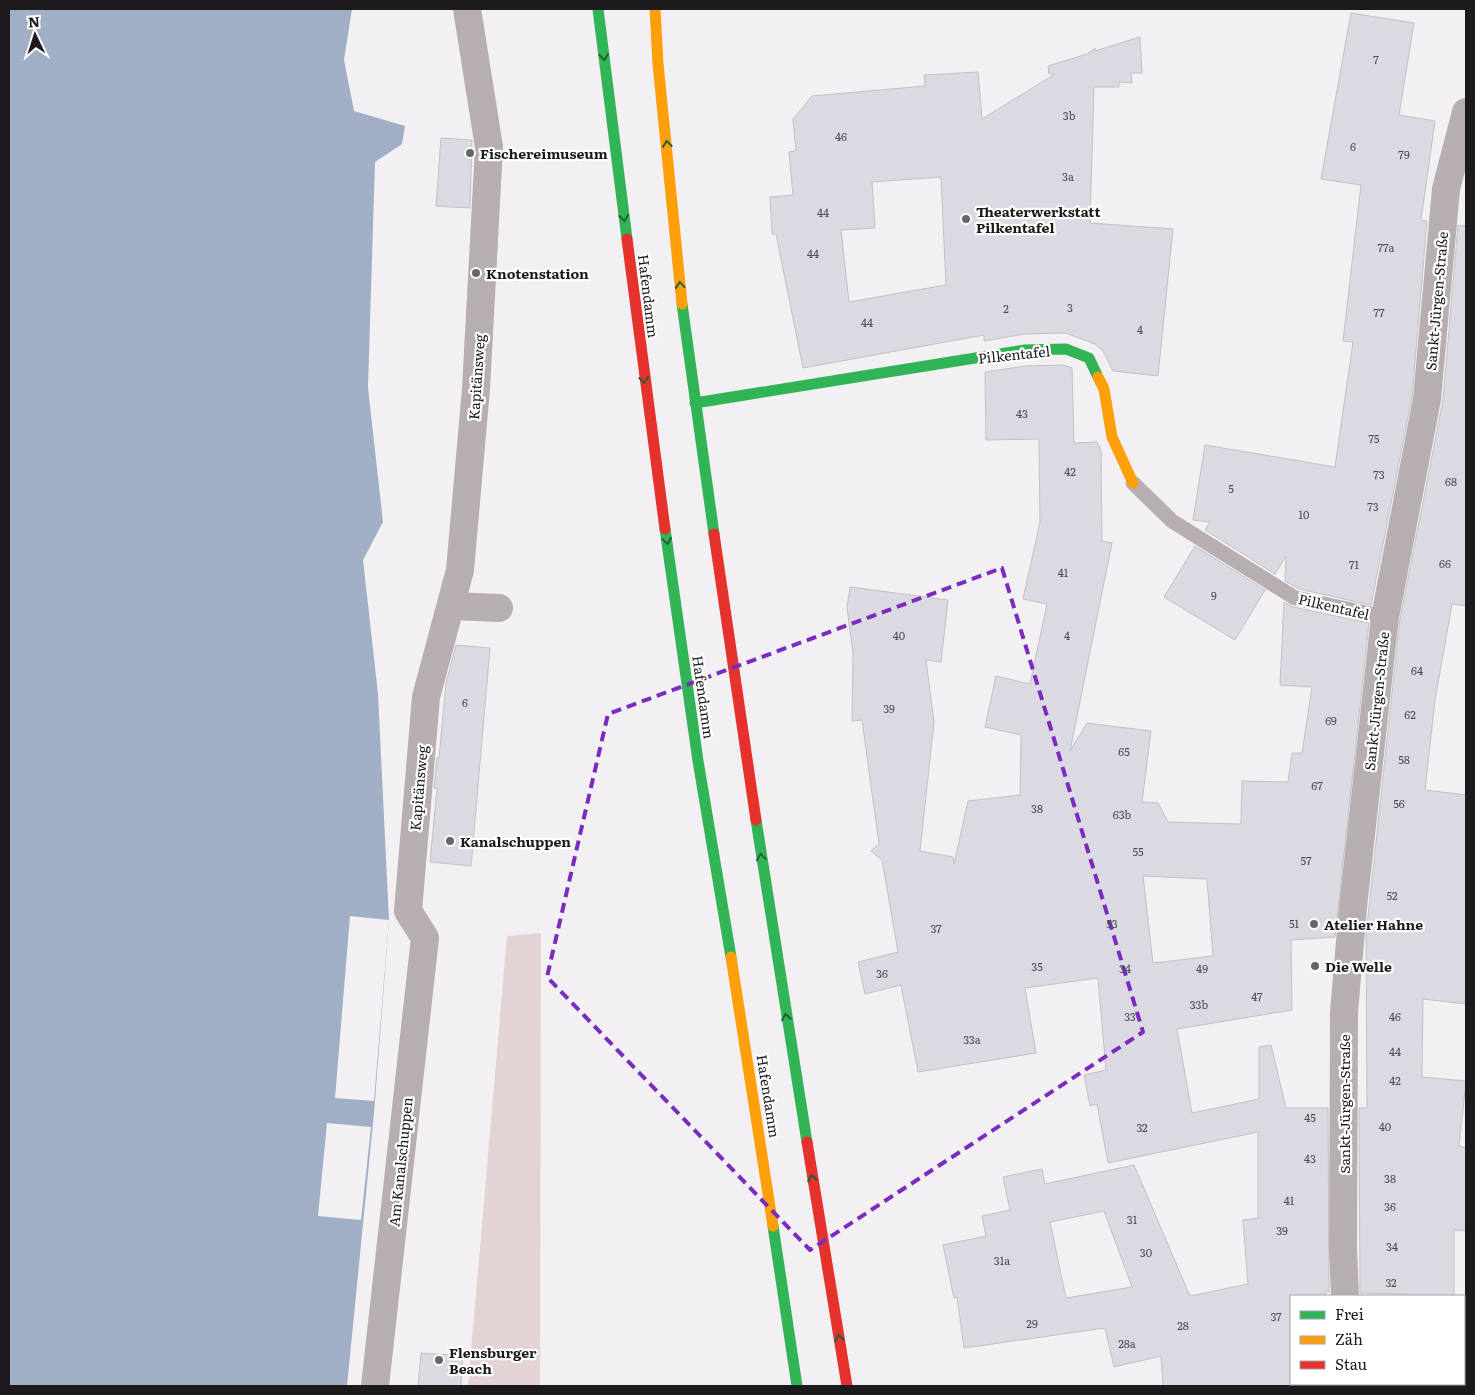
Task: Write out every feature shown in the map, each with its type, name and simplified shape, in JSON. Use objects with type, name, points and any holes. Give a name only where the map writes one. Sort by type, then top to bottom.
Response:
[{"type":"main road","name":"Hafendamm","points":[[598,9],[648,409],[698,761],[756,1109],[797,1386]]},
{"type":"main road","name":"Hafendamm","points":[[655,9],[658,64],[685,334],[767,898],[846,1386]]},
{"type":"main road","name":"Pilkentafel","points":[[696,403],[1025,350],[1066,349],[1089,358],[1104,389],[1112,437],[1133,483]]},
{"type":"street","name":"Kapitänsweg","points":[[425,938],[408,911],[426,697],[452,606],[460,570],[499,146],[467,9]]},
{"type":"street","name":"Sankt-Jürgen-Straße","points":[[1346,1295],[1343,1250],[1344,1012],[1353,907],[1385,617],[1427,399],[1446,189],[1466,112]]},
{"type":"street","points":[[452,606],[499,608]]},
{"type":"street","name":"Am Kanalschuppen","points":[[375,1386],[425,938]]},
{"type":"lane","name":"Pilkentafel","points":[[1133,483],[1172,521],[1295,598],[1385,617]]},
{"type":"highlighted area","points":[[1002,568],[1143,1032],[810,1250],[547,977],[608,714]]},
{"type":"shaded area","points":[[541,933],[540,1386],[468,1386],[507,936]]},
{"type":"water","points":[[9,9],[352,9],[344,60],[354,111],[405,126],[402,144],[375,162],[368,388],[383,522],[363,560],[378,694],[389,920],[374,1113],[347,1386],[9,1386]]},
{"type":"pier","points":[[350,916],[389,920],[374,1101],[335,1098]]},
{"type":"pier","points":[[327,1123],[371,1127],[361,1220],[318,1216]]},
{"type":"building","points":[[1351,13],[1414,23],[1399,115],[1435,121],[1421,220],[1427,221],[1412,397],[1371,605],[1299,589],[1285,581],[1286,556],[1275,574],[1205,530],[1210,522],[1193,520],[1205,445],[1335,467],[1353,342],[1343,341],[1361,185],[1321,179]]},
{"type":"building","points":[[1140,37],[1142,73],[1131,73],[1132,83],[1119,82],[1119,87],[1094,87],[1090,223],[1173,229],[1158,376],[1113,371],[1103,351],[1095,344],[1066,333],[1025,334],[984,341],[984,335],[803,368],[776,234],[772,234],[770,197],[793,195],[789,152],[796,151],[793,119],[812,96],[925,86],[924,75],[978,72],[982,119],[1055,74],[1049,74],[1048,66],[1087,54],[1095,48],[1095,51]],"holes":[[[941,177],[946,285],[849,302],[841,230],[875,228],[872,182]]]},
{"type":"building","points":[[441,138],[472,140],[470,208],[436,206]]},
{"type":"building","points":[[1458,225],[1466,226],[1466,606],[1452,604],[1435,700],[1425,790],[1466,795],[1466,1004],[1423,999],[1422,1077],[1466,1081],[1459,1146],[1466,1148],[1466,1231],[1454,1230],[1454,1295],[1360,1293],[1359,1108],[1367,1108],[1366,935],[1400,619],[1443,400]]},
{"type":"building","points":[[1063,365],[1072,368],[1074,443],[1097,442],[1101,450],[1102,541],[1112,543],[1070,751],[1087,723],[1151,731],[1142,802],[1158,803],[1168,822],[1241,824],[1242,781],[1288,782],[1292,753],[1302,753],[1312,687],[1280,685],[1284,602],[1293,607],[1369,623],[1335,937],[1291,940],[1292,1010],[1177,1029],[1192,1113],[1259,1099],[1259,1047],[1271,1045],[1286,1108],[1328,1108],[1329,1292],[1325,1292],[1326,1295],[1290,1295],[1291,1386],[1163,1386],[1161,1356],[1114,1367],[1105,1328],[964,1348],[957,1297],[954,1298],[943,1245],[986,1236],[982,1216],[1010,1210],[1003,1177],[1042,1169],[1045,1184],[1134,1165],[1190,1296],[1248,1284],[1243,1220],[1258,1218],[1258,1132],[1108,1163],[1097,1104],[1090,1106],[1084,1075],[1106,1070],[1098,978],[1025,988],[1036,1053],[918,1072],[901,985],[865,994],[858,962],[898,952],[882,860],[871,851],[879,844],[862,720],[852,721],[853,654],[847,607],[850,587],[948,600],[941,662],[926,660],[934,722],[920,851],[953,857],[954,864],[968,801],[1020,795],[1021,735],[985,727],[996,676],[1030,684],[1047,604],[1023,599],[1040,522],[1039,439],[986,440],[985,372],[1026,366]],"holes":[[[1143,876],[1207,879],[1213,956],[1153,963]],[[1104,1211],[1132,1287],[1066,1298],[1050,1222]]]},
{"type":"building","points":[[1195,546],[1265,590],[1235,640],[1164,597]]},
{"type":"building","points":[[456,645],[490,648],[471,866],[430,862],[437,789],[434,788],[437,758],[439,758],[446,683]]},
{"type":"building","points":[[421,1353],[463,1356],[461,1386],[418,1386]]},
{"type":"traffic: fast","points":[[598,9],[627,239]]},
{"type":"traffic: fast","points":[[682,304],[714,534]]},
{"type":"traffic: fast","points":[[695,403],[1025,350],[1066,349],[1089,358],[1098,377]]},
{"type":"traffic: fast","points":[[665,529],[698,761],[731,957]]},
{"type":"traffic: fast","points":[[756,820],[807,1142]]},
{"type":"traffic: fast","points":[[773,1226],[797,1386]]},
{"type":"traffic: slow","points":[[655,9],[658,64],[682,304]]},
{"type":"traffic: slow","points":[[1098,377],[1104,389],[1112,437],[1133,483]]},
{"type":"traffic: slow","points":[[731,957],[773,1226]]},
{"type":"traffic: jam","points":[[627,239],[665,529]]},
{"type":"traffic: jam","points":[[714,534],[756,820]]},
{"type":"traffic: jam","points":[[807,1142],[847,1386]]},
{"type":"place","name":"Fischereimuseum","points":[[470,153]]},
{"type":"place","name":"Theaterwerkstatt Pilkentafel","points":[[966,219]]},
{"type":"place","name":"Knotenstation","points":[[476,273]]},
{"type":"place","name":"Kanalschuppen","points":[[450,841]]},
{"type":"place","name":"Atelier Hahne","points":[[1314,924]]},
{"type":"place","name":"Die Welle","points":[[1315,966]]},
{"type":"place","name":"Flensburger Beach","points":[[439,1360]]}]
